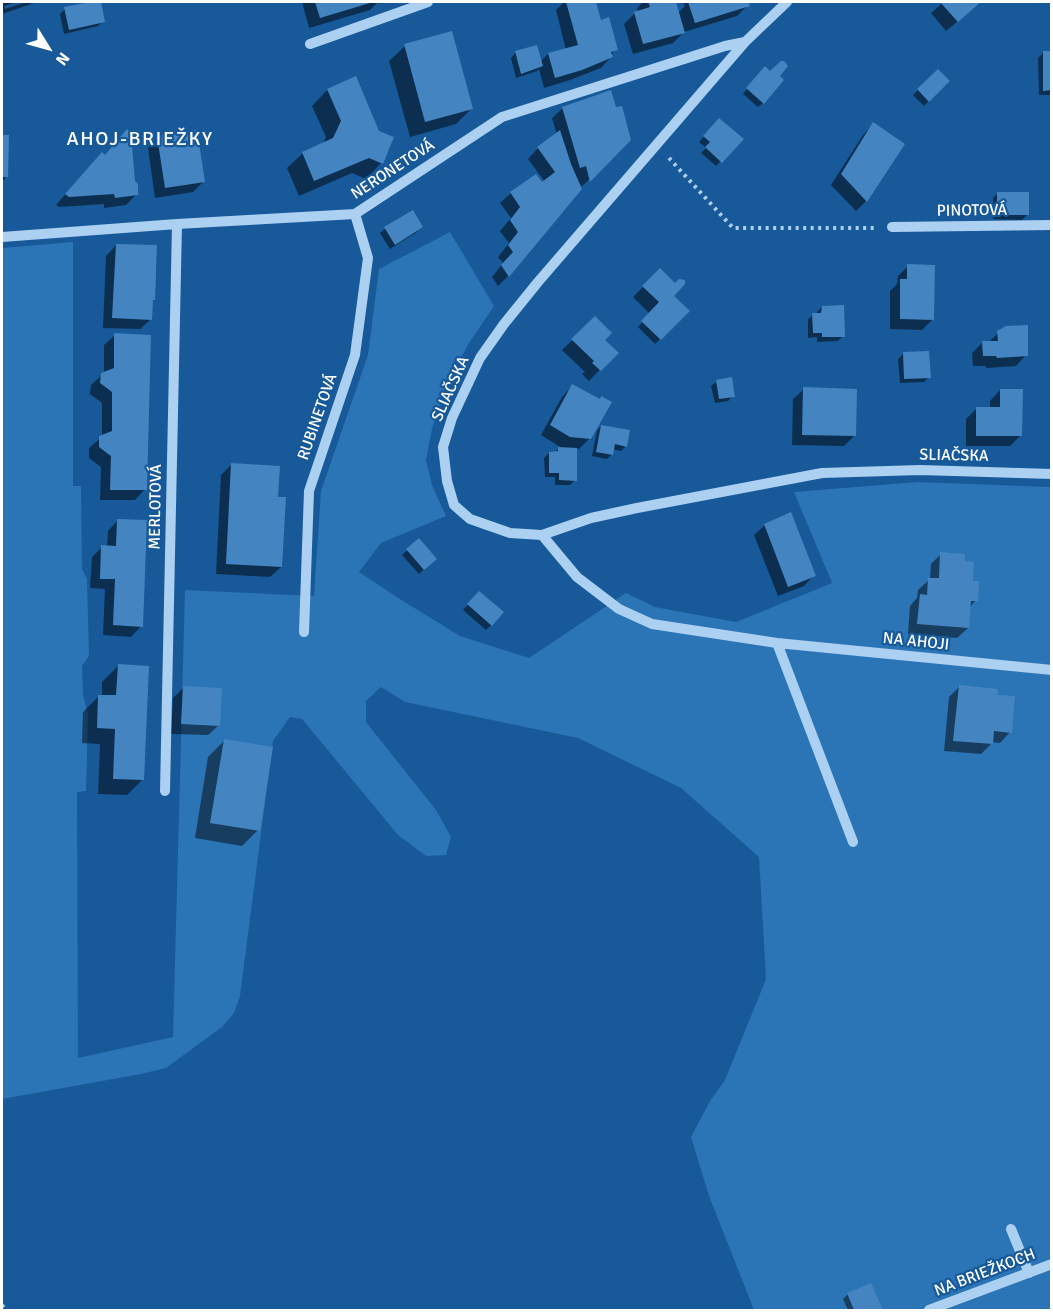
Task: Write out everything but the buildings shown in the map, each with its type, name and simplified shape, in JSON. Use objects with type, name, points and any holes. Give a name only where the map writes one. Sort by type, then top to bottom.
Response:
[{"type":"street","points":[[310,44],[428,2]]},
{"type":"street","name":"SLIAČSKA","points":[[787,2],[744,42],[538,282],[504,324],[476,366],[452,418],[443,447],[447,481],[454,505],[470,519],[510,533],[542,535],[591,518],[822,473],[920,470],[1052,474]]},
{"type":"street","name":"NERONETOVÁ","points":[[2,237],[355,214],[502,117],[724,46],[744,42]]},
{"type":"street","name":"RUBINETOVÁ","points":[[304,632],[309,490],[355,355],[368,258],[355,214]]},
{"type":"street","name":"MERLOTOVÁ","points":[[165,791],[177,224]]},
{"type":"street","name":"PINOTOVÁ","points":[[892,227],[1052,225]]},
{"type":"street","name":"NA AHOJI","points":[[542,535],[577,577],[619,609],[652,624],[777,643],[1052,670]]},
{"type":"street","points":[[777,643],[854,842]]},
{"type":"street","points":[[1011,1229],[1029,1273]]},
{"type":"street","name":"NA BRIEŽKOCH","points":[[929,1311],[1052,1264]]},
{"type":"path","points":[[656,145],[733,228],[892,227]]},
{"type":"path","points":[[2,1305],[5,1311]]},
{"type":"shaded area","points":[[450,232],[494,306],[469,343],[447,384],[432,429],[426,460],[432,485],[446,516],[381,543],[359,572],[460,636],[529,658],[626,593],[655,607],[736,622],[832,583],[794,492],[918,482],[1051,487],[1051,1310],[754,1310],[709,1196],[691,1137],[710,1101],[725,1080],[766,979],[759,857],[681,788],[578,738],[405,702],[381,687],[366,701],[366,722],[436,810],[451,837],[446,855],[426,856],[398,835],[302,719],[290,717],[273,741],[240,996],[234,1013],[222,1027],[166,1068],[2,1099],[2,248],[73,242],[73,486],[81,486],[82,569],[87,579],[89,656],[82,666],[83,695],[88,714],[86,791],[77,792],[78,1058],[173,1037],[185,590],[314,596],[321,491],[368,355],[379,269]]},
{"type":"district","name":"AHOJ-BRIEŽKY","points":[[140,140]]}]
